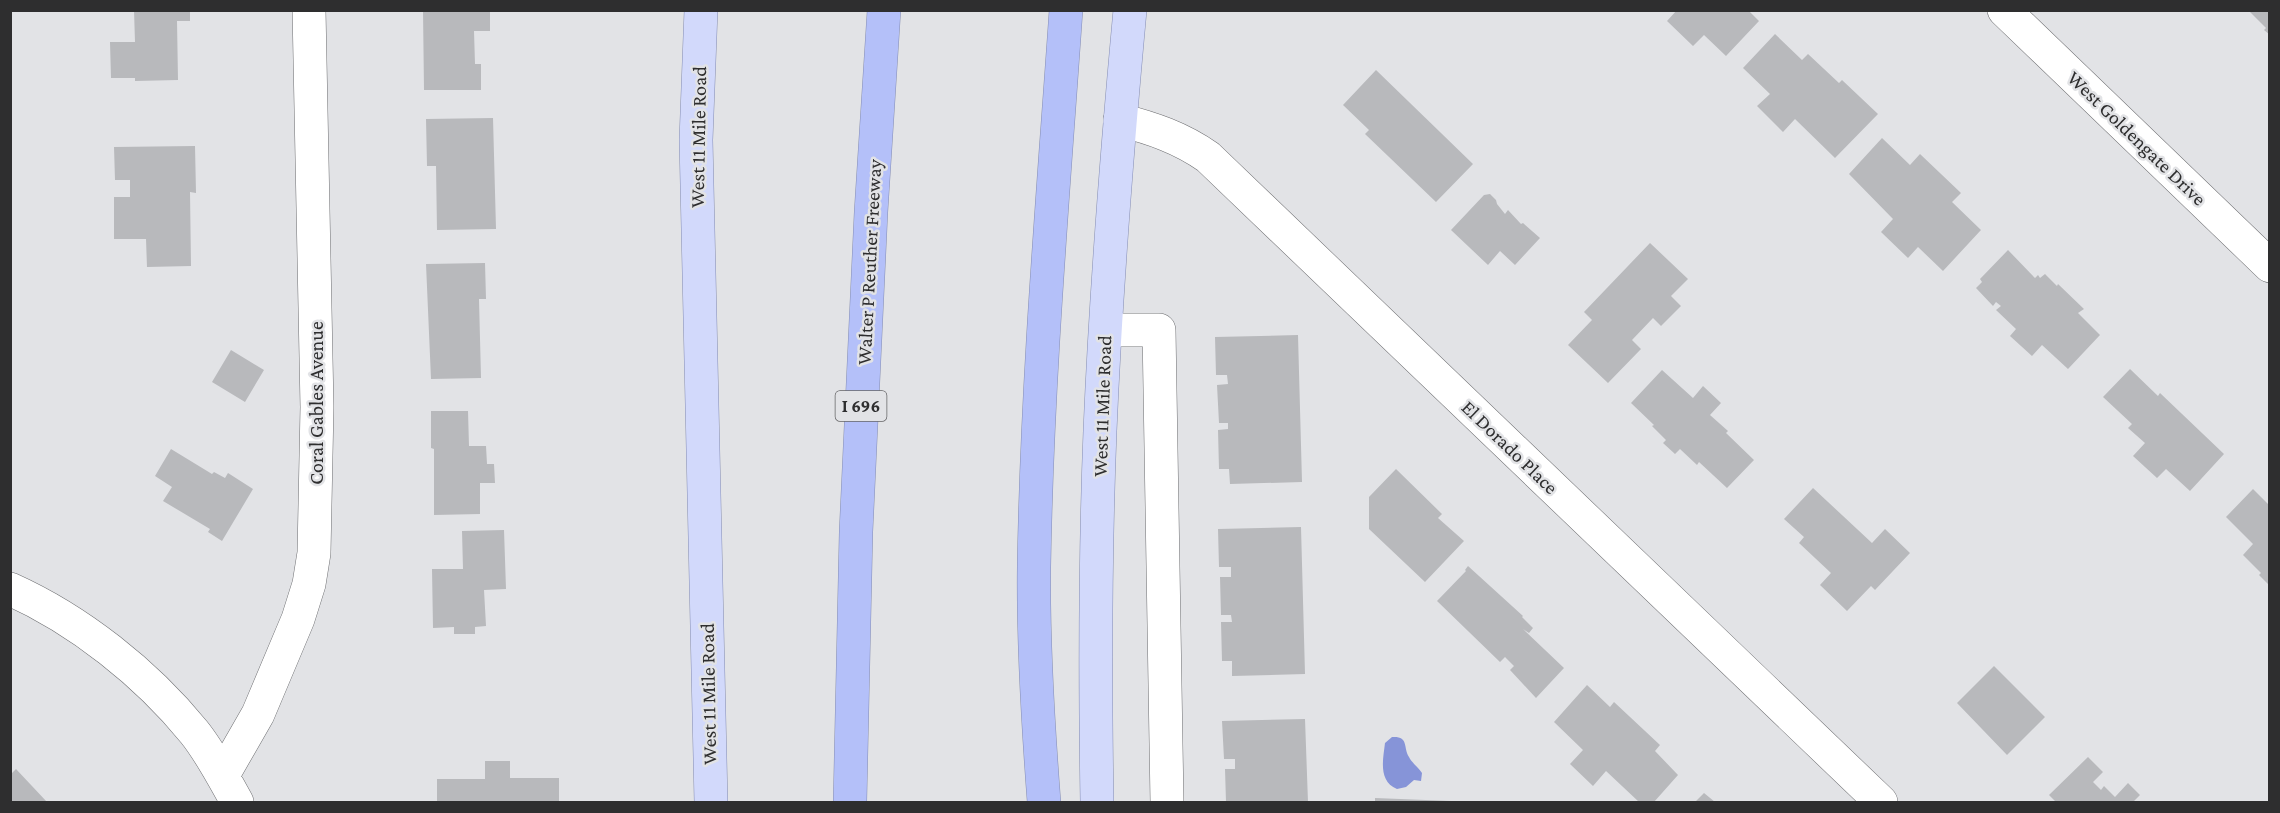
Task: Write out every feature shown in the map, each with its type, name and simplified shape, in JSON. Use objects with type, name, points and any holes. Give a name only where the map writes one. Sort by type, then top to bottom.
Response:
[{"type":"highway","name":"Walter P Reuther Freeway","points":[[850,802],[856,521],[871,212],[884,10]]},
{"type":"highway","points":[[1044,802],[1038,728],[1034,568],[1044,313],[1066,10]]},
{"type":"main road","name":"West 11 Mile Road","points":[[701,10],[696,140],[711,802]]},
{"type":"main road","name":"West 11 Mile Road","points":[[1097,802],[1096,598],[1100,432],[1120,120],[1130,10]]},
{"type":"street","name":"Coral Gables Avenue","points":[[230,789],[254,722],[298,619],[309,585],[314,554],[317,407],[309,10]]},
{"type":"street","name":"West Goldengate Drive","points":[[2004,10],[2270,266]]},
{"type":"street","name":"El Dorado Place","points":[[1120,120],[1190,144],[1208,157],[1881,802]]},
{"type":"street","points":[[1106,330],[1159,330],[1167,802]]},
{"type":"street","points":[[10,589],[44,604],[103,644],[154,690],[194,732],[230,789]]},
{"type":"water","points":[[1392,737],[1403,740],[1409,757],[1422,773],[1421,781],[1414,780],[1406,787],[1397,789],[1387,781],[1383,769],[1383,756],[1385,743]]},
{"type":"building","points":[[134,10],[190,10],[190,21],[177,21],[178,80],[135,81],[135,78],[111,78],[110,42],[135,42]]},
{"type":"building","points":[[423,10],[490,10],[490,31],[474,31],[475,64],[481,64],[481,90],[424,90]]},
{"type":"building","points":[[1677,10],[1748,10],[1759,21],[1726,56],[1704,35],[1693,46],[1667,21]]},
{"type":"building","points":[[2248,10],[2270,10],[2270,35],[2264,30],[2266,28]]},
{"type":"building","points":[[1775,34],[1802,60],[1808,54],[1839,83],[1842,80],[1878,114],[1835,158],[1795,119],[1783,132],[1757,106],[1770,94],[1743,68]]},
{"type":"building","points":[[1376,70],[1473,164],[1436,202],[1365,134],[1369,130],[1343,105]]},
{"type":"building","points":[[493,118],[496,229],[437,230],[436,166],[427,166],[426,119]]},
{"type":"building","points":[[1882,138],[1910,165],[1920,154],[1961,193],[1952,202],[1981,230],[1943,271],[1918,247],[1908,258],[1881,232],[1893,219],[1849,174]]},
{"type":"building","points":[[195,146],[196,193],[190,192],[191,266],[147,267],[146,239],[114,239],[114,197],[130,197],[130,180],[115,180],[114,147]]},
{"type":"building","points":[[1490,194],[1505,214],[1508,210],[1521,224],[1523,223],[1540,238],[1515,265],[1500,251],[1488,265],[1451,230],[1484,195]]},
{"type":"building","points":[[1650,243],[1688,279],[1671,296],[1681,306],[1661,326],[1653,318],[1632,340],[1641,349],[1608,383],[1568,345],[1592,320],[1584,312]]},
{"type":"building","points":[[2008,250],[2035,278],[2038,275],[2040,278],[2045,274],[2057,286],[2058,284],[2084,309],[2078,313],[2100,335],[2068,369],[2042,345],[2032,356],[2010,336],[2016,329],[1996,310],[2001,306],[1996,302],[1993,306],[1976,288],[1982,282],[1980,279]]},
{"type":"building","points":[[485,263],[486,299],[479,299],[481,378],[431,379],[426,264]]},
{"type":"building","points":[[1298,335],[1302,482],[1230,484],[1229,469],[1219,469],[1218,430],[1228,429],[1228,423],[1219,423],[1217,385],[1228,384],[1227,375],[1216,375],[1215,337]]},
{"type":"building","points":[[231,350],[264,370],[245,402],[212,382]]},
{"type":"building","points":[[2130,369],[2158,396],[2160,393],[2224,454],[2190,491],[2166,469],[2157,478],[2133,456],[2145,443],[2128,428],[2132,424],[2103,397]]},
{"type":"building","points":[[1662,370],[1693,398],[1703,386],[1721,403],[1710,415],[1754,460],[1727,488],[1699,462],[1697,465],[1680,449],[1675,454],[1663,443],[1666,440],[1652,426],[1654,425],[1631,403]]},
{"type":"building","points":[[431,411],[468,411],[469,446],[486,446],[487,464],[494,464],[495,483],[480,483],[480,514],[434,515],[434,449],[431,448]]},
{"type":"building","points":[[171,449],[212,474],[214,472],[225,478],[228,473],[253,489],[222,541],[208,532],[210,529],[163,501],[172,487],[155,476]]},
{"type":"building","points":[[1396,469],[1442,514],[1438,518],[1464,541],[1425,582],[1369,529],[1369,497]]},
{"type":"building","points":[[1813,488],[1872,543],[1885,529],[1910,553],[1875,590],[1871,586],[1847,611],[1820,585],[1831,573],[1799,543],[1804,537],[1784,519]]},
{"type":"building","points":[[2253,489],[2270,506],[2270,586],[2243,555],[2253,544],[2226,517]]},
{"type":"building","points":[[1301,527],[1305,674],[1232,676],[1232,661],[1222,661],[1221,622],[1232,622],[1231,615],[1221,615],[1220,577],[1231,577],[1231,567],[1219,567],[1218,529]]},
{"type":"building","points":[[504,530],[506,589],[484,590],[486,626],[475,627],[475,634],[454,634],[454,627],[433,628],[432,569],[463,569],[462,531]]},
{"type":"building","points":[[1468,566],[1523,616],[1533,628],[1529,633],[1523,629],[1564,668],[1536,698],[1510,670],[1514,666],[1505,657],[1500,662],[1437,601],[1466,571]]},
{"type":"building","points":[[1994,666],[2045,717],[2007,755],[1957,703]]},
{"type":"building","points":[[1587,685],[1610,707],[1614,702],[1660,745],[1655,751],[1678,775],[1654,802],[1639,802],[1606,771],[1593,786],[1570,764],[1583,750],[1554,722]]},
{"type":"building","points":[[1305,719],[1308,802],[1226,802],[1225,769],[1235,769],[1235,759],[1224,759],[1222,721]]},
{"type":"building","points":[[2088,757],[2103,772],[2093,782],[2101,790],[2104,786],[2115,797],[2128,783],[2140,795],[2133,802],[2056,802],[2049,795]]},
{"type":"building","points":[[485,761],[510,761],[510,778],[559,778],[559,802],[437,802],[437,779],[485,779]]},
{"type":"building","points":[[16,769],[47,802],[10,802],[10,775]]},
{"type":"building","points":[[1704,793],[1715,802],[1695,802]]},
{"type":"building","points":[[1375,798],[1451,801],[1451,802],[1375,802]]}]
